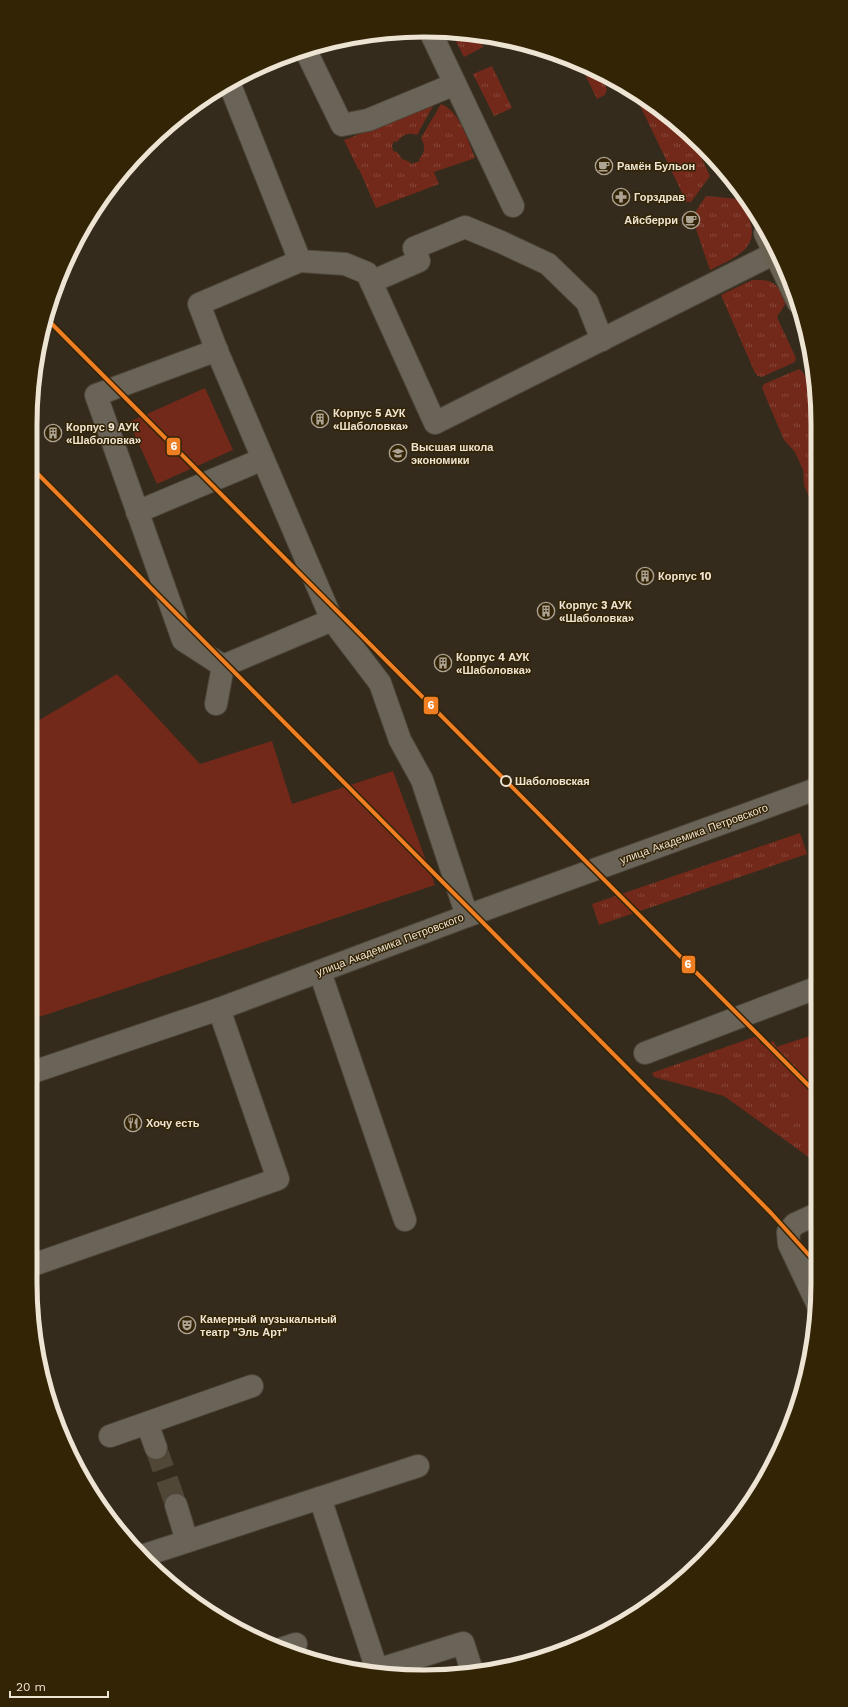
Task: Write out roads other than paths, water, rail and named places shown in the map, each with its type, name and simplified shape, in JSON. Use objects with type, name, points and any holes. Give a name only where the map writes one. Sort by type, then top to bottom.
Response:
[{"type":"street","points":[[433,37],[512,206]]},
{"type":"street","points":[[308,55],[342,125],[368,120],[455,84]]},
{"type":"street","points":[[231,89],[300,261]]},
{"type":"street","points":[[371,282],[419,261],[414,248],[465,227],[548,264],[587,302],[602,340]]},
{"type":"street","points":[[467,916],[422,780],[400,740],[380,683],[332,620],[217,350],[199,304],[300,261],[345,264],[367,273],[436,423],[772,255]]},
{"type":"street","points":[[217,350],[96,395],[183,640],[223,666]]},
{"type":"street","points":[[137,512],[263,459]]},
{"type":"street","points":[[223,666],[332,620]]},
{"type":"street","points":[[216,704],[223,666]]},
{"type":"street","name":"улица Академика Петровского","points":[[37,1071],[219,1010],[467,916],[811,791]]},
{"type":"street","points":[[320,972],[405,1220]]},
{"type":"street","points":[[645,1053],[811,990]]},
{"type":"street","points":[[37,1264],[278,1179],[219,1010]]},
{"type":"street","points":[[811,1217],[795,1224],[788,1232],[789,1244],[811,1290]]},
{"type":"street","points":[[110,1436],[252,1386]]},
{"type":"street","points":[[147,1422],[156,1448]]},
{"type":"street","points":[[147,1554],[418,1466]]},
{"type":"street","points":[[320,1498],[376,1667]]},
{"type":"street","points":[[176,1505],[187,1541]]},
{"type":"street","points":[[384,1668],[464,1643],[471,1667]]},
{"type":"tunnel","points":[[156,1448],[176,1505]]},
{"type":"place","name":"Рамён Бульон","points":[[604,166]]},
{"type":"place","name":"Горздрав","points":[[621,197]]},
{"type":"place","name":"Айсберри","points":[[691,220]]},
{"type":"place","name":"Корпус 5 АУК «Шаболовка»","points":[[320,419]]},
{"type":"place","name":"Корпус 9 АУК «Шаболовка»","points":[[53,433]]},
{"type":"place","name":"Высшая школа экономики","points":[[398,453]]},
{"type":"place","name":"Корпус 10","points":[[645,576]]},
{"type":"place","name":"Корпус 3 АУК «Шаболовка»","points":[[546,611]]},
{"type":"place","name":"Корпус 4 АУК «Шаболовка»","points":[[443,663]]},
{"type":"place","name":"Шаболовская","points":[[506,781]]},
{"type":"place","name":"Хочу есть","points":[[133,1123]]},
{"type":"place","name":"Камерный музыкальный театр \"Эль Арт\"","points":[[187,1325]]}]
